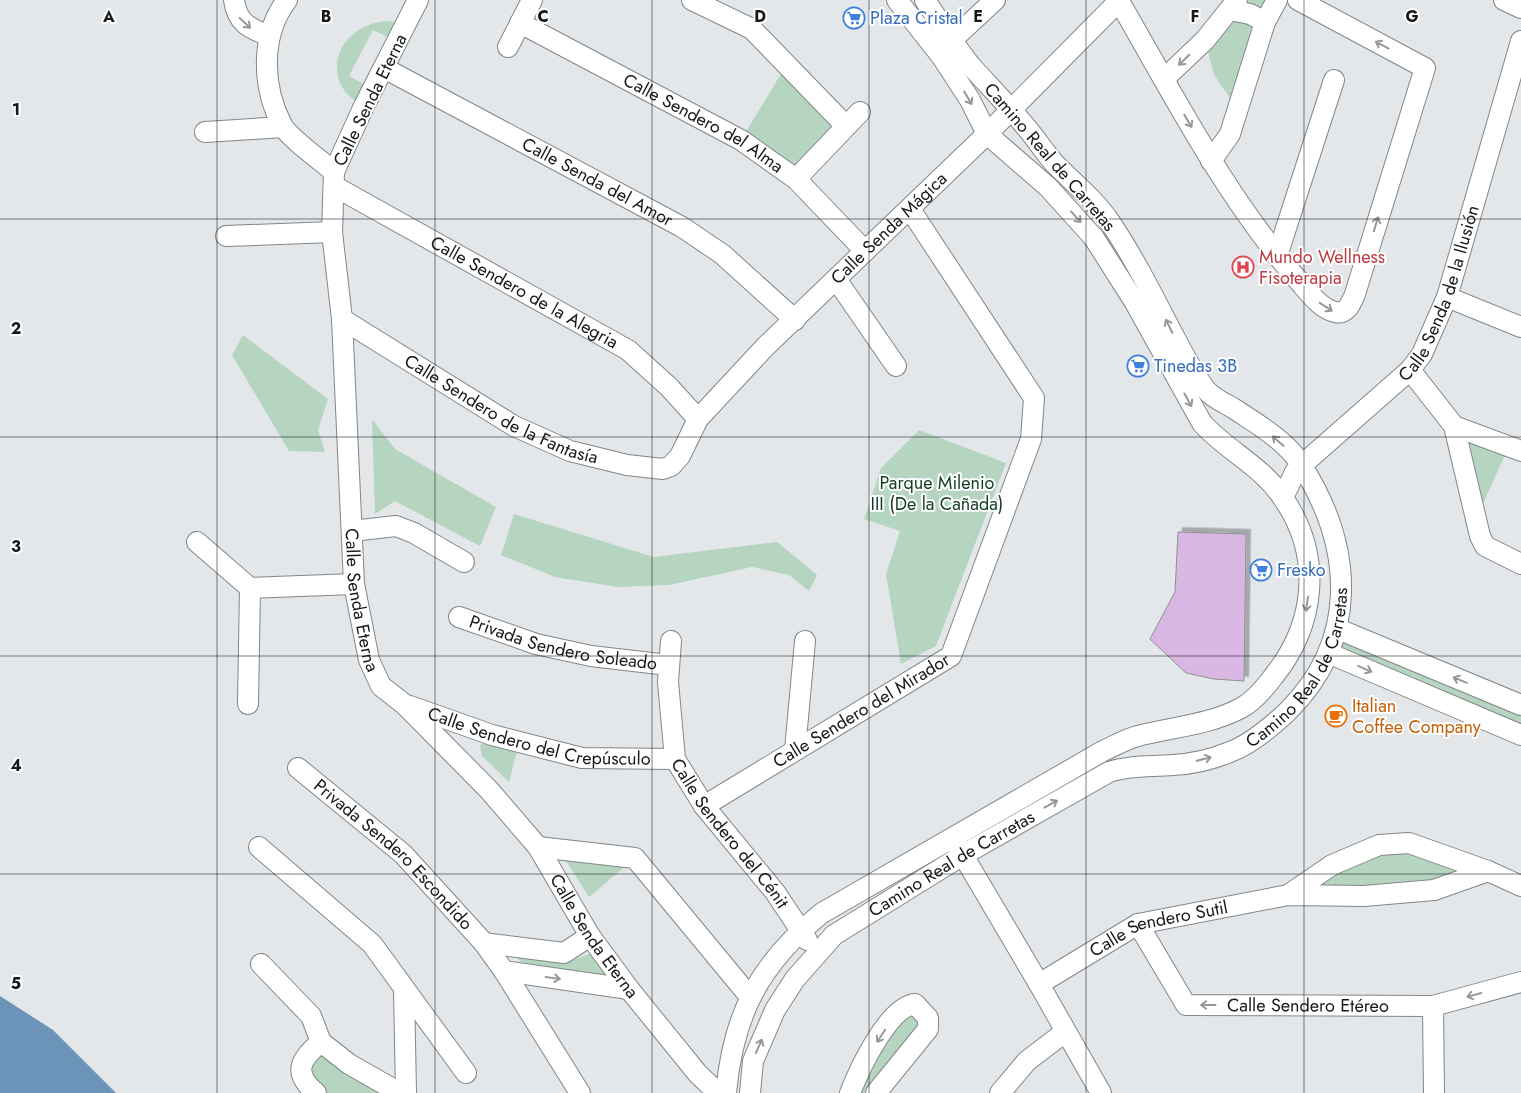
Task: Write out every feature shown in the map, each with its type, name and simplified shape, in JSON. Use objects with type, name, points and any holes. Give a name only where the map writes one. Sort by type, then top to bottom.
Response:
[{"type":"street","points":[[234,0],[235,14],[249,28],[269,36]]},
{"type":"street","points":[[205,132],[283,127],[268,85],[266,61],[269,36],[280,9],[286,0]]},
{"type":"street","name":"Calle Senda Eterna","points":[[418,0],[364,106],[334,179],[332,232],[342,319],[354,584],[369,660],[380,686],[404,704],[489,790],[538,846],[590,936],[629,989],[698,1074],[718,1093]]},
{"type":"street","points":[[508,47],[532,0]]},
{"type":"street","points":[[692,0],[752,29],[846,126]]},
{"type":"street","name":"Camino Real de Carretas","points":[[726,1093],[729,1057],[750,997],[777,955],[799,931],[822,913],[1103,751],[1137,736],[1219,717],[1241,708],[1260,694],[1288,659],[1305,622],[1310,576],[1306,549],[1295,520],[1283,498],[1266,478],[1212,434],[1202,423],[1134,301],[1094,238],[1048,187],[987,134],[970,100],[942,57],[897,0]]},
{"type":"street","name":"Camino Real de Carretas","points":[[750,1093],[752,1061],[775,1010],[795,979],[834,935],[963,854],[1109,772],[1122,767],[1174,765],[1231,752],[1243,745],[1282,716],[1315,680],[1338,629],[1342,596],[1340,570],[1332,531],[1302,465],[1265,430],[1209,393],[1184,360],[1148,286],[1110,222],[1078,185],[1054,163],[1011,109],[971,66],[925,0]]},
{"type":"street","points":[[952,40],[995,0]]},
{"type":"street","points":[[1211,161],[1230,134],[1265,22],[1277,0]]},
{"type":"street","points":[[1119,1],[1211,161],[1277,256],[1316,301],[1334,312],[1341,313],[1346,310],[1355,294],[1425,68],[1298,0]]},
{"type":"street","points":[[1504,0],[1521,8]]},
{"type":"street","name":"Calle Senda Mágica","points":[[671,466],[680,456],[698,419],[765,347],[987,134],[1119,1]]},
{"type":"street","points":[[1164,79],[1205,40],[1234,5],[1265,22]]},
{"type":"street","name":"Calle Sendero del Alma","points":[[520,23],[741,140],[796,179],[866,251]]},
{"type":"street","name":"Calle Senda de la Ilusión","points":[[1283,498],[1295,472],[1410,370],[1422,354],[1447,297],[1512,103],[1521,41]]},
{"type":"street","name":"Calle Senda del Amor","points":[[384,68],[682,227],[722,254],[795,320]]},
{"type":"street","points":[[1277,256],[1334,80]]},
{"type":"street","points":[[796,179],[860,112]]},
{"type":"street","name":"Calle Sendero de la Alegria","points":[[283,127],[334,179],[628,350],[668,387],[698,419]]},
{"type":"street","name":"Calle Sendero del Mirador","points":[[704,806],[951,656],[1031,439],[1034,398],[910,209]]},
{"type":"street","points":[[226,236],[332,232]]},
{"type":"street","points":[[836,279],[896,366]]},
{"type":"street","points":[[1447,297],[1521,327]]},
{"type":"street","name":"Calle Sendero de la Fantasía","points":[[342,319],[514,426],[570,451],[628,465],[663,469],[671,466]]},
{"type":"street","points":[[1410,370],[1454,426],[1480,536],[1485,546],[1521,564]]},
{"type":"street","points":[[1454,426],[1521,451]]},
{"type":"street","points":[[1295,520],[1310,535],[1317,536],[1323,531],[1325,513]]},
{"type":"street","points":[[352,531],[396,526],[414,533],[464,562]]},
{"type":"street","points":[[197,542],[250,588],[354,584]]},
{"type":"street","points":[[1310,576],[1314,552],[1321,548],[1330,554],[1340,570]]},
{"type":"street","points":[[248,704],[250,588]]},
{"type":"street","name":"Privada Sendero Soleado","points":[[459,617],[536,644],[591,656],[668,664]]},
{"type":"street","points":[[1338,629],[1517,703],[1501,727]]},
{"type":"street","name":"Calle Sendero del Cénit","points":[[671,641],[668,664],[675,759],[704,806],[775,892],[799,931],[818,954]]},
{"type":"street","points":[[795,750],[805,641]]},
{"type":"street","points":[[1328,653],[1521,735]]},
{"type":"street","points":[[1260,694],[1253,713],[1258,720],[1264,721],[1282,716]]},
{"type":"street","name":"Calle Sendero del Crepúsculo","points":[[404,704],[492,735],[582,758],[675,759]]},
{"type":"street","points":[[1219,717],[1244,719],[1249,725],[1243,745]]},
{"type":"street","name":"Privada Sendero Escondido","points":[[298,768],[403,854],[484,943],[504,971],[580,1093]]},
{"type":"street","points":[[952,837],[1039,984],[1100,1093]]},
{"type":"street","name":"Calle Sendero Sutil","points":[[1288,895],[1332,865],[1380,845],[1409,843],[1488,871],[1521,886]]},
{"type":"street","points":[[538,846],[635,858],[750,997]]},
{"type":"street","points":[[258,847],[372,944],[466,1073]]},
{"type":"street","name":"Calle Sendero Sutil","points":[[1039,984],[1138,924],[1288,895],[1364,896],[1434,890],[1488,871]]},
{"type":"street","points":[[822,913],[813,933],[818,938],[834,935]]},
{"type":"street","name":"Calle Sendero Etéreo","points":[[1138,924],[1186,1006],[1433,1006],[1521,982]]},
{"type":"street","name":"Privada Sendero Escondido","points":[[484,943],[564,953],[590,936]]},
{"type":"street","points":[[777,955],[795,951],[801,952],[804,956],[804,970]]},
{"type":"street","points":[[261,964],[311,1016],[322,1042],[349,1064],[400,1093]]},
{"type":"street","points":[[504,971],[629,989]]},
{"type":"street","points":[[404,989],[406,1093]]},
{"type":"street","points":[[850,1093],[861,1066],[888,1024],[904,1007],[915,1004],[928,1018],[928,1029],[876,1093]]},
{"type":"street","points":[[1433,1006],[1434,1093]]},
{"type":"street","points":[[1000,1093],[1027,1061],[1065,1032]]},
{"type":"street","points":[[316,1093],[300,1074],[301,1066],[312,1050],[322,1042]]},
{"type":"green space","points":[[1237,0],[1277,0],[1237,108],[1214,75],[1205,40]]},
{"type":"green space","points":[[390,21],[407,25],[398,42],[373,30],[349,76],[373,89],[364,106],[349,96],[340,83],[337,69],[339,55],[345,42],[356,31],[371,24]]},
{"type":"green space","points":[[787,64],[846,126],[796,179],[741,140]]},
{"type":"green space","points":[[243,335],[328,399],[318,430],[325,452],[289,451],[232,355]]},
{"type":"green space","points":[[372,419],[395,449],[496,507],[480,546],[395,501],[375,514]]},
{"type":"green space","points":[[1454,426],[1509,446],[1477,517]]},
{"type":"green space","name":"Parque Milenio III (De la Cañada)","points":[[919,430],[1006,463],[936,646],[901,664],[886,574],[900,531],[864,519],[881,468]]},
{"type":"green space","points":[[514,514],[654,557],[777,542],[817,575],[809,591],[789,575],[752,567],[669,585],[617,587],[555,577],[501,555]]},
{"type":"green space","points":[[1338,629],[1521,705],[1521,735],[1328,653]]},
{"type":"green space","points":[[486,739],[519,743],[509,782],[482,756],[480,746]]},
{"type":"green space","points":[[1380,845],[1488,871],[1434,890],[1288,895]]},
{"type":"green space","points":[[563,856],[633,860],[589,897]]},
{"type":"green space","points":[[592,953],[606,972],[607,977],[602,981],[521,962],[518,959],[521,954],[570,961]]},
{"type":"green space","points":[[914,1009],[920,1025],[864,1093],[856,1093],[896,1024]]},
{"type":"green space","points":[[312,1050],[400,1093],[316,1093],[301,1066]]},
{"type":"water","points":[[0,996],[53,1030],[116,1093],[0,1093]]},
{"type":"building","points":[[1178,532],[1246,534],[1244,681],[1214,679],[1186,673],[1150,639],[1175,592]]},
{"type":"place","name":"Plaza Cristal","points":[[854,18]]},
{"type":"place","name":"Mundo Wellness Fisoterapia","points":[[1243,267]]},
{"type":"place","name":"Tinedas 3B","points":[[1138,366]]},
{"type":"place","name":"Fresko","points":[[1261,570]]},
{"type":"place","name":"Italian Coffee Company","points":[[1336,716]]}]
